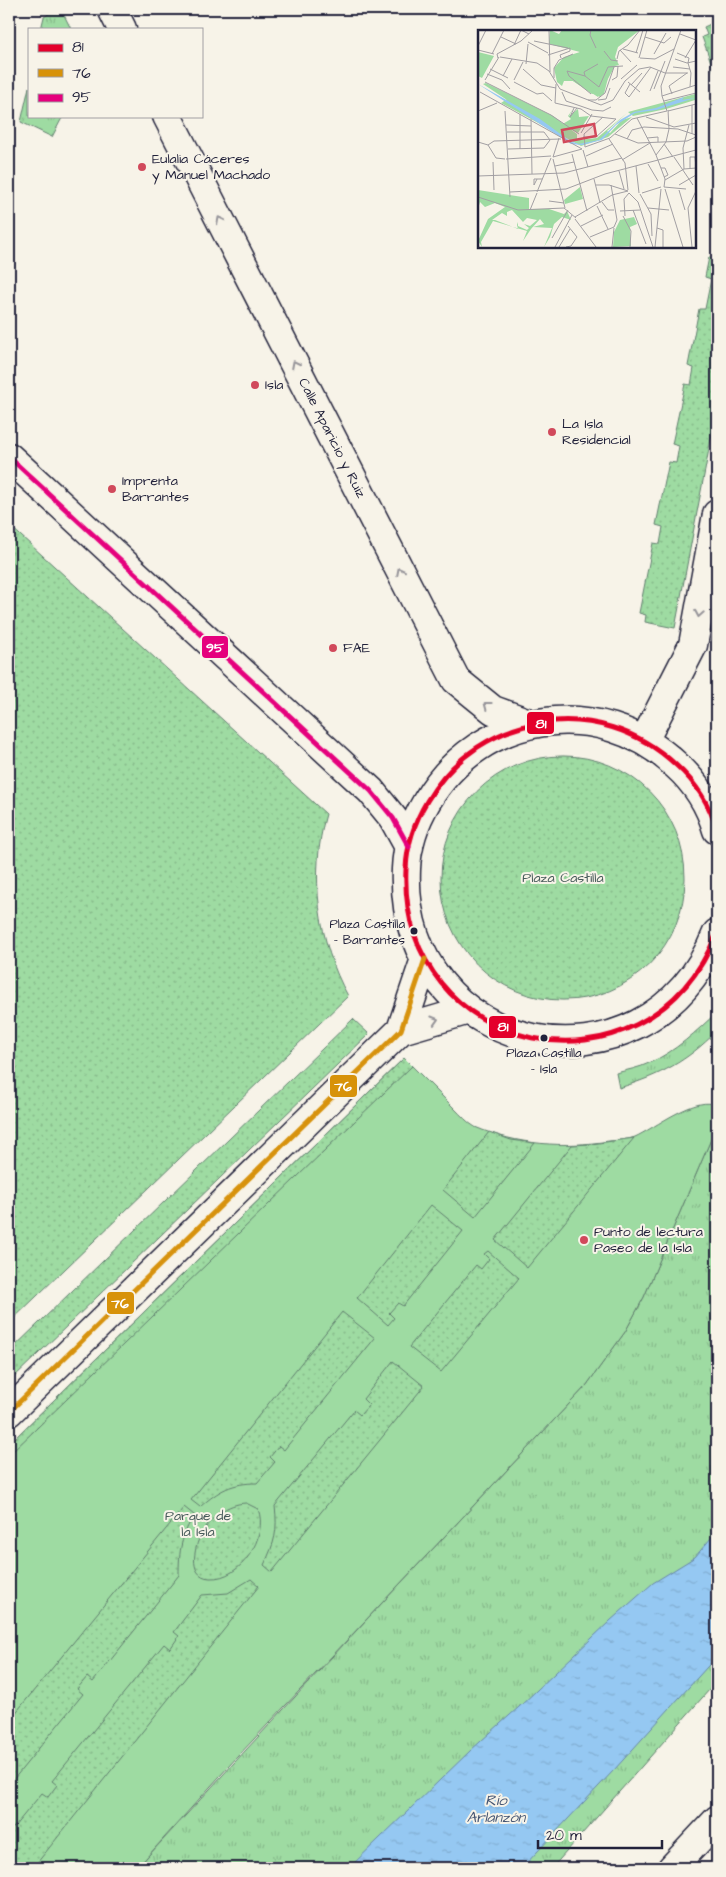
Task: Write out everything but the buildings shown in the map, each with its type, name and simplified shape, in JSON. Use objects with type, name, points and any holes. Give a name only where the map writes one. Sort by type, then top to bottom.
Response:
[{"type":"main road","points":[[112,9],[122,28]]},
{"type":"main road","name":"Calle Aparicio y Ruiz","points":[[168,118],[456,680],[493,710],[532,724]]},
{"type":"main road","points":[[9,457],[371,791],[394,818],[409,848]]},
{"type":"main road","points":[[644,741],[693,645],[717,514]]},
{"type":"main road","points":[[717,828],[702,797],[683,771],[658,749],[627,732],[590,722],[551,720],[512,729],[476,748],[445,775],[422,809],[414,828],[406,867],[407,905],[411,924],[425,959],[444,987],[469,1010],[487,1022],[507,1031],[549,1041],[593,1039],[614,1034],[654,1015],[671,1002],[700,969],[717,933]]},
{"type":"main road","points":[[9,1412],[401,1030],[425,959]]},
{"type":"main road","points":[[401,1030],[469,1010]]},
{"type":"main road","points":[[672,1868],[717,1820]]},
{"type":"green space","points":[[56,9],[61,9],[70,28],[41,28],[44,17]]},
{"type":"green space","points":[[717,21],[717,79],[702,37],[707,35],[704,27]]},
{"type":"green space","points":[[28,91],[28,118],[62,118],[52,137],[21,122]]},
{"type":"green space","points":[[717,249],[717,407],[675,628],[645,622],[646,615],[639,613],[653,543],[660,544],[663,527],[656,525],[669,462],[676,463],[679,446],[672,444],[685,384],[691,385],[694,368],[688,366],[699,309],[705,309],[711,279],[705,277],[709,257],[715,258]]},
{"type":"green space","points":[[9,525],[326,814],[318,860],[319,907],[323,931],[330,953],[348,996],[9,1323]]},
{"type":"green space","name":"Plaza Castilla","points":[[551,756],[575,756],[598,761],[621,770],[641,784],[657,800],[665,810],[676,831],[683,854],[685,878],[683,902],[671,936],[657,956],[641,972],[621,986],[598,995],[575,1000],[551,1000],[528,995],[505,986],[485,972],[469,956],[455,936],[446,913],[441,890],[441,866],[446,843],[455,820],[469,800],[485,784],[505,770],[528,761]]},
{"type":"green space","points":[[717,1012],[717,1031],[695,1051],[672,1066],[648,1078],[619,1088],[616,1073],[645,1065],[668,1053],[694,1034]]},
{"type":"green space","points":[[353,1019],[369,1034],[9,1382],[9,1352]]},
{"type":"green space","name":"Parque de la Isla","points":[[404,1058],[472,1125],[507,1138],[524,1141],[575,1144],[629,1139],[688,1108],[709,1103],[717,1106],[717,1125],[644,1297],[625,1332],[586,1386],[238,1756],[137,1868],[9,1868],[9,1444]]},
{"type":"green space","points":[[404,1058],[412,1066],[9,1455],[9,1444]]},
{"type":"green space","points":[[717,1125],[717,1681],[552,1868],[137,1868],[586,1386],[625,1332],[644,1297]]},
{"type":"green space","points":[[489,1132],[511,1140],[535,1143],[475,1217],[443,1190]]},
{"type":"green space","points":[[634,1138],[527,1268],[495,1240],[572,1145]]},
{"type":"green space","points":[[431,1205],[463,1231],[403,1306],[398,1303],[389,1313],[394,1318],[388,1325],[357,1298]]},
{"type":"green space","points":[[488,1251],[519,1278],[441,1372],[409,1347],[476,1265],[481,1269],[489,1259],[484,1254]]},
{"type":"green space","points":[[342,1312],[375,1338],[284,1450],[279,1446],[270,1457],[275,1462],[257,1483],[233,1486],[213,1496],[200,1507],[191,1500]]},
{"type":"green space","points":[[393,1361],[424,1386],[272,1572],[264,1565],[275,1536],[275,1506],[354,1410],[360,1415],[369,1405],[363,1399]]},
{"type":"green space","points":[[246,1503],[258,1509],[260,1520],[260,1531],[250,1554],[232,1572],[221,1577],[210,1578],[202,1576],[195,1566],[195,1551],[203,1531],[221,1511]]},
{"type":"green space","points":[[184,1507],[194,1515],[186,1530],[182,1544],[179,1575],[93,1682],[87,1677],[77,1689],[83,1694],[9,1785],[9,1721]]},
{"type":"green space","points":[[251,1579],[259,1586],[33,1868],[9,1868],[9,1833],[42,1793],[48,1797],[57,1785],[52,1781],[164,1644],[170,1649],[179,1636],[174,1632],[202,1595],[228,1593]]},
{"type":"water","name":"Río Arlanzón","points":[[717,1531],[717,1656],[522,1868],[349,1868],[471,1750],[610,1621],[653,1583],[695,1557]]},
{"type":"transit line","name":"95","points":[[9,457],[371,791],[393,818],[409,847]]},
{"type":"transit line","name":"81","points":[[717,830],[706,803],[689,779],[676,765],[646,742],[612,728],[578,721],[543,722],[509,731],[478,747],[450,771],[427,801],[419,817],[412,834],[406,869],[414,933],[441,983],[482,1019],[532,1038],[585,1040],[637,1024],[683,989],[717,933]]},
{"type":"transit line","name":"76","points":[[9,1412],[401,1030],[425,959]]},
{"type":"place","name":"Eulalia Cáceres y Manuel Machado","points":[[142,167]]},
{"type":"place","name":"Isla","points":[[255,385]]},
{"type":"place","name":"La Isla Residencial","points":[[552,432]]},
{"type":"place","name":"Imprenta Barrantes","points":[[112,489]]},
{"type":"place","name":"FAE","points":[[333,648]]},
{"type":"place","name":"Plaza Castilla – Barrantes","points":[[414,931]]},
{"type":"place","name":"Plaza Castilla – Isla","points":[[544,1038]]},
{"type":"place","name":"Punto de lectura Paseo de la Isla","points":[[584,1240]]}]
